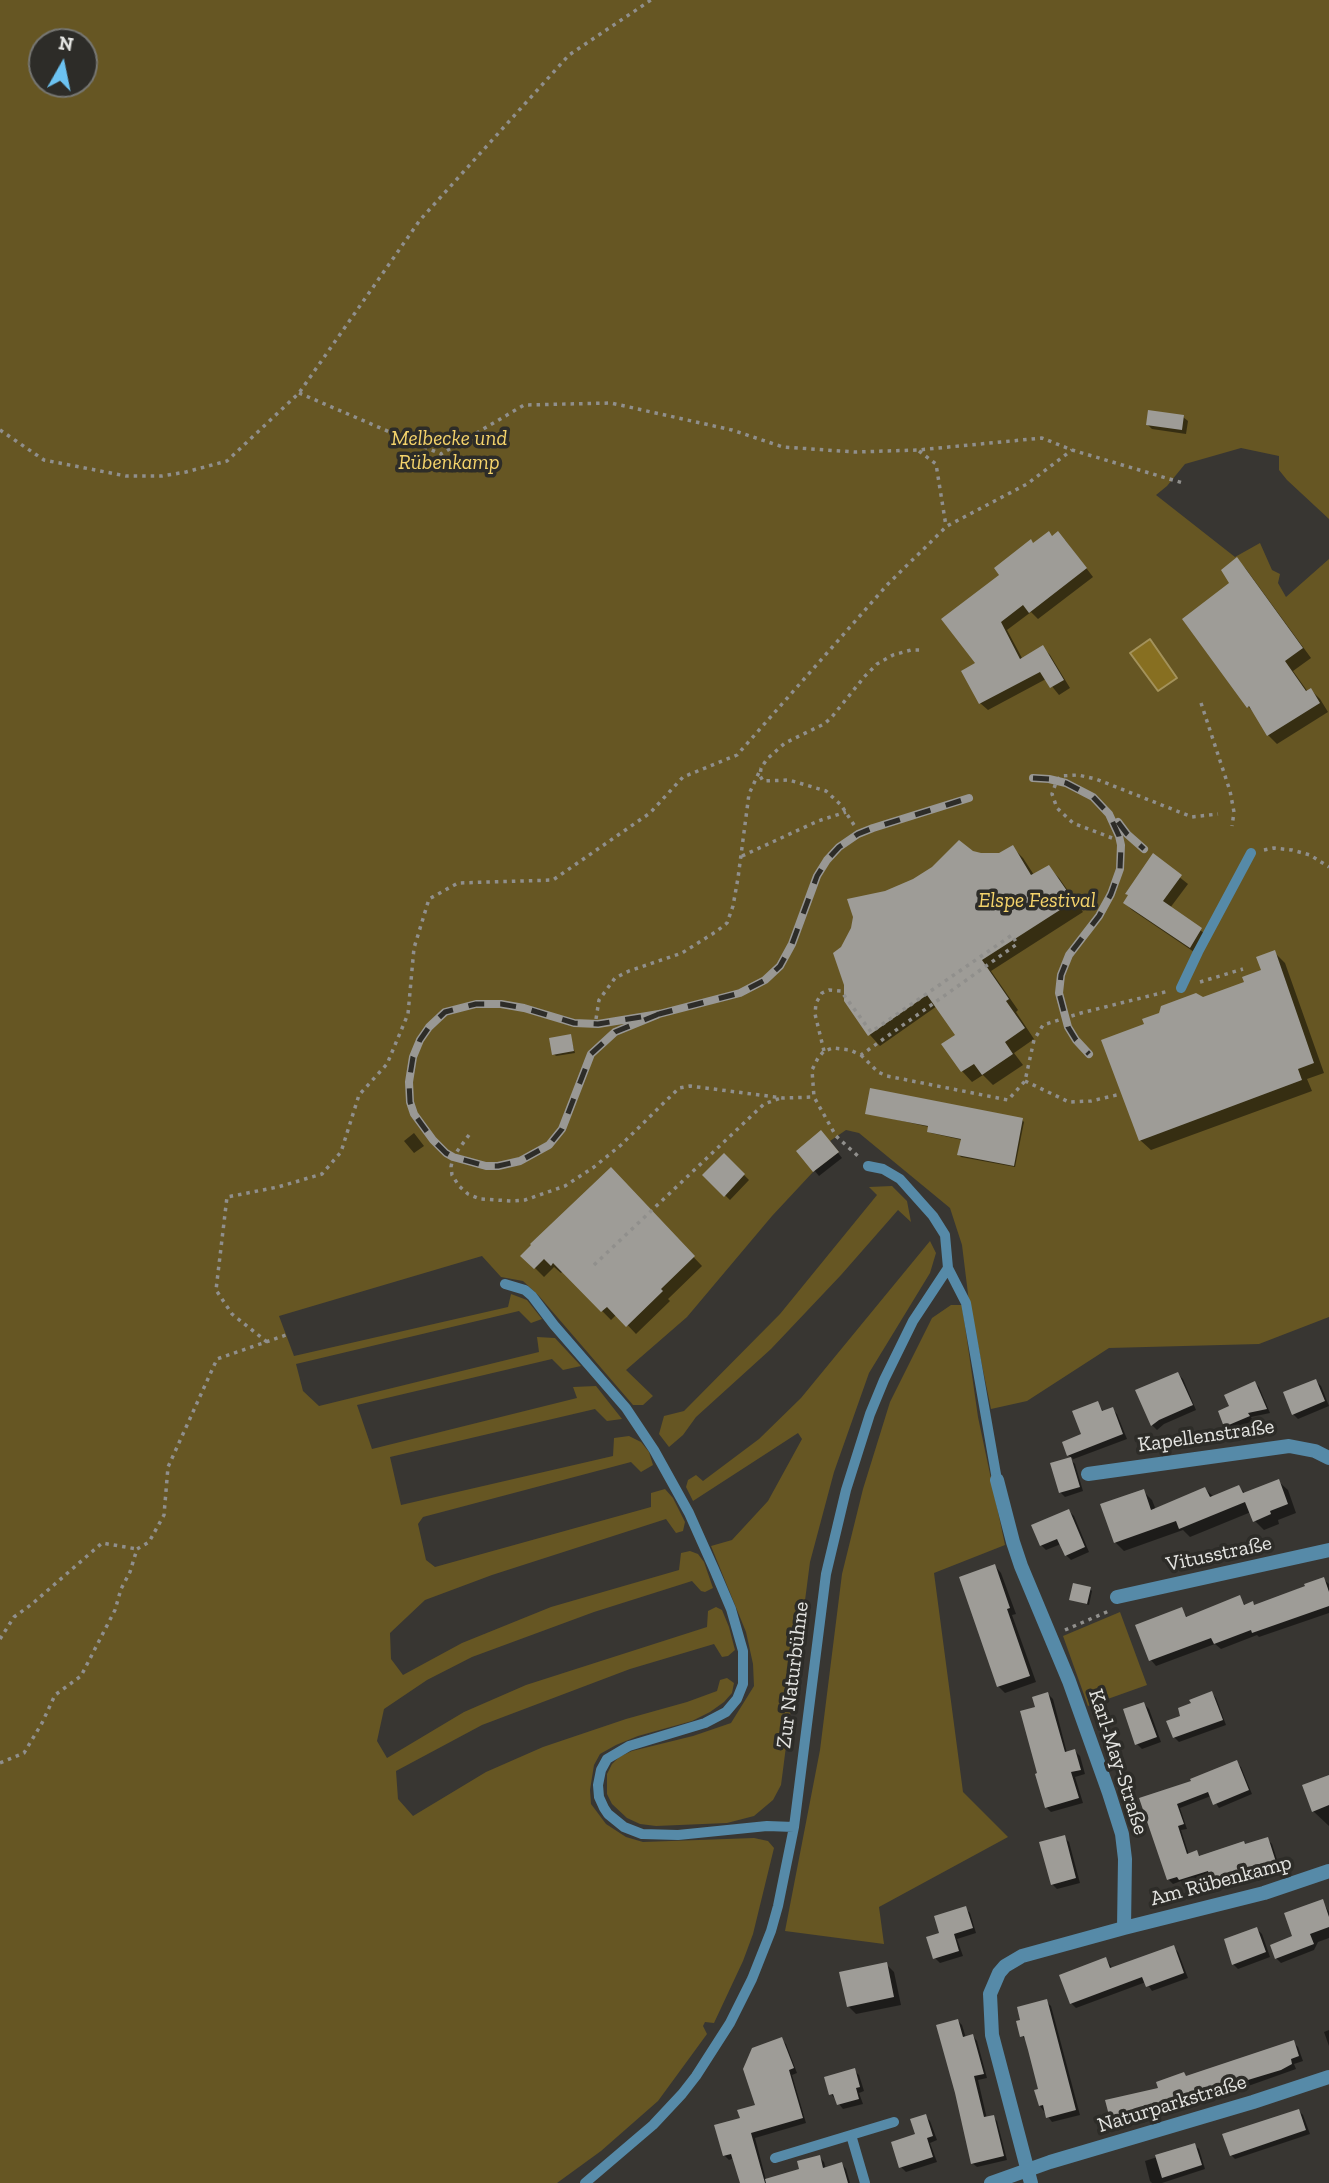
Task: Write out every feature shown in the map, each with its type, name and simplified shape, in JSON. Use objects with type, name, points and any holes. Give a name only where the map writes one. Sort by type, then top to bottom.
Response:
[{"type":"street","name":"Kapellenstraße","points":[[1088,1474],[1289,1446],[1315,1451],[1329,1458]]},
{"type":"street","name":"Karl-May-Straße","points":[[997,1480],[1013,1542],[1069,1681],[1122,1834],[1126,1884],[1124,1928]]},
{"type":"street","name":"Vitusstraße","points":[[1117,1597],[1329,1550]]},
{"type":"street","name":"Am Rübenkamp","points":[[1124,1928],[1264,1893],[1329,1871]]},
{"type":"street","points":[[1029,2177],[992,2035],[990,1994],[994,1982],[1005,1966],[1021,1956],[1124,1928]]},
{"type":"street","name":"Naturparkstraße","points":[[991,2183],[1029,2177],[1050,2162],[1329,2077]]},
{"type":"lane","points":[[1181,988],[1251,853]]},
{"type":"lane","points":[[869,1166],[883,1169],[900,1179],[933,1216],[945,1235],[948,1268],[966,1303],[997,1480]]},
{"type":"lane","name":"Zur Naturbühne","points":[[585,2183],[667,2112],[696,2076],[724,2032],[752,1979],[771,1931],[786,1874],[825,1574],[846,1490],[884,1380],[913,1321],[948,1268]]},
{"type":"lane","points":[[505,1284],[526,1290],[532,1296],[626,1408],[654,1450],[689,1513],[714,1569],[731,1609],[743,1651],[743,1684],[737,1699],[726,1712],[705,1723],[629,1746],[607,1759],[598,1785],[604,1808],[624,1827],[642,1834],[678,1835],[767,1826],[794,1827]]},
{"type":"lane","points":[[775,2158],[894,2122]]},
{"type":"lane","points":[[851,2135],[865,2183]]},
{"type":"path","points":[[0,430],[44,460],[117,475],[162,476],[227,461],[299,393],[420,220],[569,55],[651,0]]},
{"type":"path","points":[[299,393],[441,454],[524,405],[611,403],[732,430],[783,447],[855,452],[918,450],[1042,438],[1072,450],[1183,483]]},
{"type":"path","points":[[918,450],[936,464],[947,526]]},
{"type":"path","points":[[267,1342],[232,1314],[216,1290],[226,1197],[278,1187],[321,1174],[341,1153],[359,1095],[387,1064],[408,1014],[414,948],[429,899],[458,883],[553,880],[650,813],[683,777],[737,755],[888,584],[947,526],[1027,484],[1072,450]]},
{"type":"path","points":[[596,1019],[599,1000],[615,978],[682,953],[727,923],[733,906],[742,856],[749,794],[767,759],[785,743],[831,718],[877,664],[893,655],[923,650]]},
{"type":"path","points":[[1201,703],[1230,791],[1234,812],[1232,826]]},
{"type":"path","points":[[761,768],[760,776],[763,781],[789,780],[820,788],[833,796],[854,824]]},
{"type":"path","points":[[1112,838],[1073,822],[1057,808],[1052,794],[1061,776],[1078,775],[1096,779],[1192,817],[1218,814]]},
{"type":"path","points":[[742,856],[846,811]]},
{"type":"path","points":[[1251,853],[1273,848],[1292,850],[1310,855],[1329,867]]},
{"type":"path","points":[[824,1051],[815,1014],[816,1003],[822,993],[830,990],[841,991],[871,1032],[1012,936],[1017,943],[861,1055]]},
{"type":"path","points":[[869,1166],[836,1136],[814,1097],[812,1070],[824,1051],[843,1049],[861,1055],[878,1072],[887,1076],[1008,1100],[1025,1081],[1034,1040],[1043,1025],[1243,969]]},
{"type":"path","points":[[1025,1081],[1069,1102],[1091,1101],[1121,1094]]},
{"type":"path","points":[[469,1136],[453,1157],[451,1167],[452,1175],[459,1186],[480,1199],[525,1200],[565,1186],[594,1167],[621,1145],[679,1088],[690,1086],[783,1098],[814,1097]]},
{"type":"path","points":[[594,1265],[764,1104],[783,1098]]},
{"type":"path","points":[[0,1639],[13,1617],[32,1604],[102,1543],[137,1549],[149,1542],[164,1515],[168,1466],[217,1359],[286,1335]]},
{"type":"path","points":[[0,1763],[24,1753],[55,1695],[81,1676],[115,1610],[137,1549]]},
{"type":"path","points":[[1050,1636],[1119,1607],[1117,1597]]},
{"type":"green space","name":"Melbecke und Rübenkamp","points":[[0,0],[1329,0],[1329,519],[1279,470],[1279,456],[1241,448],[1185,464],[1156,495],[1235,557],[1260,543],[1272,570],[1280,574],[1278,583],[1286,597],[1329,559],[1329,1317],[1259,1344],[1109,1348],[1027,1401],[991,1409],[969,1302],[962,1245],[950,1208],[859,1133],[846,1130],[830,1141],[839,1152],[813,1172],[772,1216],[687,1317],[626,1370],[653,1396],[643,1405],[633,1405],[523,1281],[501,1277],[482,1256],[279,1316],[294,1356],[508,1307],[511,1294],[527,1300],[542,1319],[531,1323],[519,1311],[296,1364],[303,1391],[319,1406],[539,1352],[537,1337],[555,1338],[581,1366],[563,1370],[552,1359],[357,1405],[372,1449],[577,1398],[573,1387],[596,1386],[622,1419],[607,1421],[595,1409],[390,1457],[401,1505],[613,1456],[614,1438],[629,1436],[641,1442],[649,1452],[653,1465],[641,1472],[631,1462],[423,1517],[418,1524],[426,1560],[435,1567],[651,1507],[651,1493],[665,1489],[673,1498],[685,1522],[683,1531],[676,1533],[666,1519],[492,1575],[425,1600],[390,1633],[391,1659],[403,1675],[462,1643],[551,1607],[679,1570],[681,1553],[690,1551],[698,1554],[704,1562],[713,1588],[701,1591],[692,1581],[594,1612],[472,1657],[427,1680],[384,1709],[377,1741],[387,1758],[464,1712],[526,1685],[707,1627],[708,1611],[716,1607],[722,1610],[729,1627],[735,1650],[728,1656],[722,1657],[714,1644],[630,1669],[482,1725],[396,1771],[398,1799],[413,1816],[486,1772],[543,1747],[717,1691],[720,1680],[727,1678],[734,1683],[732,1693],[710,1712],[692,1721],[616,1745],[600,1754],[594,1765],[591,1804],[606,1824],[626,1837],[643,1842],[754,1838],[768,1841],[774,1848],[753,1934],[714,2023],[705,2022],[703,2026],[707,2034],[658,2101],[601,2151],[557,2183],[0,2183]]},
{"type":"green space","points":[[892,1186],[907,1201],[911,1222],[898,1210],[771,1349],[696,1417],[683,1435],[669,1447],[659,1434],[664,1416],[684,1411],[780,1314],[877,1195],[869,1187]]},
{"type":"green space","points":[[930,1241],[936,1253],[930,1273],[869,1373],[834,1472],[810,1562],[781,1785],[773,1800],[754,1816],[727,1823],[656,1826],[640,1824],[627,1818],[612,1804],[607,1794],[607,1774],[612,1764],[632,1751],[693,1736],[731,1723],[754,1686],[753,1664],[746,1632],[711,1546],[732,1540],[768,1501],[802,1439],[798,1433],[693,1501],[686,1487],[688,1480],[696,1475],[703,1481],[759,1439],[801,1398]]},
{"type":"green space","points":[[951,1305],[962,1305],[978,1417],[1005,1545],[934,1573],[963,1792],[1008,1837],[879,1907],[884,1944],[785,1931],[820,1750],[842,1574],[863,1489],[890,1402],[932,1318]]},
{"type":"green space","points":[[1120,1612],[1147,1685],[1088,1706],[1063,1636]]},
{"type":"shaded area","points":[[1150,639],[1177,678],[1158,691],[1130,653]]},
{"type":"building","points":[[1148,410],[1184,415],[1182,430],[1146,425]]},
{"type":"building","points":[[1049,531],[1052,536],[1058,531],[1087,568],[1029,613],[1023,605],[1001,622],[1020,659],[1043,645],[1064,680],[1050,688],[1040,672],[979,704],[961,671],[975,663],[941,619],[999,575],[994,568],[1031,539],[1033,543]]},
{"type":"building","points":[[1237,557],[1303,648],[1285,661],[1306,691],[1311,688],[1320,703],[1267,736],[1249,706],[1247,708],[1182,619],[1229,583],[1221,570]]},
{"type":"building","points":[[959,840],[973,851],[981,853],[999,853],[1013,845],[1031,875],[1049,865],[1074,901],[982,960],[1025,1028],[1005,1042],[1013,1054],[982,1075],[974,1064],[961,1072],[941,1044],[955,1035],[927,995],[868,1036],[844,1001],[844,985],[833,953],[841,947],[851,928],[853,917],[847,899],[885,891],[913,879],[932,867]]},
{"type":"building","points":[[1153,853],[1182,875],[1163,901],[1202,928],[1190,948],[1123,903],[1128,895],[1125,894]]},
{"type":"building","points":[[1275,950],[1314,1063],[1298,1069],[1302,1080],[1139,1141],[1101,1040],[1144,1024],[1142,1019],[1159,1013],[1161,1006],[1196,993],[1203,997],[1244,982],[1242,977],[1261,970],[1256,957]]},
{"type":"building","points":[[571,1034],[574,1051],[552,1055],[549,1038]]},
{"type":"building","points":[[870,1088],[1023,1118],[1014,1166],[957,1155],[961,1139],[927,1132],[928,1126],[865,1114]]},
{"type":"building","points":[[821,1130],[839,1152],[813,1172],[796,1151]]},
{"type":"building","points":[[724,1153],[745,1174],[724,1197],[702,1175]]},
{"type":"building","points":[[611,1167],[695,1256],[626,1327],[607,1307],[601,1312],[553,1263],[551,1266],[544,1259],[534,1269],[520,1256]]},
{"type":"building","points":[[1178,1372],[1193,1405],[1151,1426],[1135,1390]]},
{"type":"building","points":[[1316,1379],[1325,1401],[1292,1415],[1283,1392]]},
{"type":"building","points":[[1255,1381],[1267,1409],[1248,1413],[1250,1416],[1224,1427],[1218,1411],[1229,1406],[1224,1395]]},
{"type":"building","points":[[1098,1401],[1102,1411],[1113,1407],[1123,1434],[1067,1456],[1062,1442],[1081,1434],[1072,1411]]},
{"type":"building","points":[[1071,1457],[1080,1487],[1059,1493],[1050,1463]]},
{"type":"building","points":[[1279,1479],[1288,1504],[1253,1522],[1245,1502],[1179,1529],[1176,1521],[1114,1543],[1100,1504],[1144,1489],[1151,1510],[1205,1487],[1210,1497],[1239,1485],[1243,1493]]},
{"type":"building","points":[[1069,1509],[1085,1547],[1065,1556],[1057,1539],[1040,1546],[1031,1525]]},
{"type":"building","points":[[995,1564],[1030,1676],[997,1687],[959,1577]]},
{"type":"building","points":[[1324,1577],[1329,1592],[1329,1606],[1214,1644],[1211,1638],[1149,1661],[1135,1625],[1182,1607],[1186,1617],[1240,1595],[1244,1605],[1253,1601],[1254,1605]]},
{"type":"building","points":[[1073,1583],[1091,1587],[1087,1604],[1069,1600]]},
{"type":"building","points":[[1212,1691],[1223,1720],[1173,1738],[1166,1721],[1180,1716],[1178,1708],[1191,1703],[1189,1700]]},
{"type":"building","points":[[1048,1692],[1065,1752],[1075,1749],[1081,1770],[1071,1772],[1079,1798],[1045,1808],[1020,1711],[1035,1707],[1032,1697]]},
{"type":"building","points":[[1144,1702],[1157,1737],[1135,1745],[1123,1709]]},
{"type":"building","points":[[1237,1760],[1249,1790],[1213,1805],[1208,1792],[1177,1804],[1184,1824],[1178,1826],[1187,1854],[1197,1850],[1199,1856],[1244,1841],[1245,1844],[1268,1837],[1276,1862],[1212,1882],[1208,1871],[1179,1880],[1177,1877],[1167,1880],[1139,1798],[1191,1781],[1190,1779]]},
{"type":"building","points":[[1329,1775],[1329,1805],[1312,1812],[1302,1785]]},
{"type":"building","points":[[1065,1835],[1076,1878],[1051,1885],[1039,1842]]},
{"type":"building","points":[[1323,1899],[1329,1927],[1310,1934],[1314,1944],[1275,1959],[1270,1945],[1292,1936],[1284,1913]]},
{"type":"building","points":[[966,1906],[973,1928],[954,1934],[959,1951],[933,1959],[926,1937],[939,1933],[934,1916]]},
{"type":"building","points":[[1257,1927],[1266,1952],[1232,1965],[1224,1939]]},
{"type":"building","points":[[1174,1945],[1184,1973],[1146,1987],[1142,1977],[1070,2004],[1059,1975],[1106,1957],[1110,1968]]},
{"type":"building","points":[[887,1962],[894,1997],[847,2007],[839,1972]]},
{"type":"building","points":[[1047,1999],[1076,2110],[1046,2118],[1043,2105],[1039,2106],[1034,2090],[1038,2089],[1024,2036],[1020,2037],[1016,2021],[1020,2020],[1017,2007]]},
{"type":"building","points":[[958,2019],[963,2037],[973,2034],[984,2074],[974,2076],[984,2117],[994,2115],[1004,2156],[971,2164],[936,2025]]},
{"type":"building","points":[[782,2037],[794,2068],[789,2070],[803,2118],[751,2133],[765,2183],[740,2183],[731,2154],[723,2156],[714,2125],[740,2118],[737,2110],[755,2105],[743,2069],[752,2048]]},
{"type":"building","points":[[1294,2040],[1299,2056],[1291,2059],[1292,2064],[1281,2070],[1218,2089],[1217,2086],[1175,2101],[1176,2104],[1111,2123],[1105,2100],[1158,2088],[1156,2082],[1184,2072],[1186,2076]]},
{"type":"building","points":[[855,2068],[860,2087],[856,2088],[859,2099],[837,2105],[833,2094],[829,2095],[824,2077]]},
{"type":"building","points":[[1299,2109],[1306,2130],[1230,2156],[1222,2134]]},
{"type":"building","points":[[926,2114],[933,2136],[927,2138],[933,2157],[899,2168],[891,2142],[915,2134],[910,2119]]},
{"type":"building","points":[[1195,2143],[1202,2165],[1162,2178],[1155,2155]]},
{"type":"building","points":[[820,2155],[823,2168],[842,2162],[848,2183],[766,2183],[765,2179],[799,2169],[797,2161]]},
{"type":"railway","points":[[1033,778],[1066,783],[1093,797],[1109,814],[1121,845],[1120,869],[1111,894],[1099,916],[1069,955],[1061,975],[1059,993],[1068,1027],[1089,1054]]},
{"type":"railway","points":[[659,1014],[615,1032],[591,1054],[562,1129],[549,1145],[520,1161],[486,1166],[453,1157],[433,1140],[414,1114],[409,1082],[413,1057],[429,1027],[445,1012],[476,1004],[501,1004],[574,1023],[598,1024],[659,1014],[740,993],[765,980],[780,966],[792,944],[817,876],[839,847],[873,828],[969,798]]},
{"type":"railway","points":[[1118,822],[1144,849]]},
{"type":"park label","name":"Elspe Festival","points":[[1037,901]]}]
